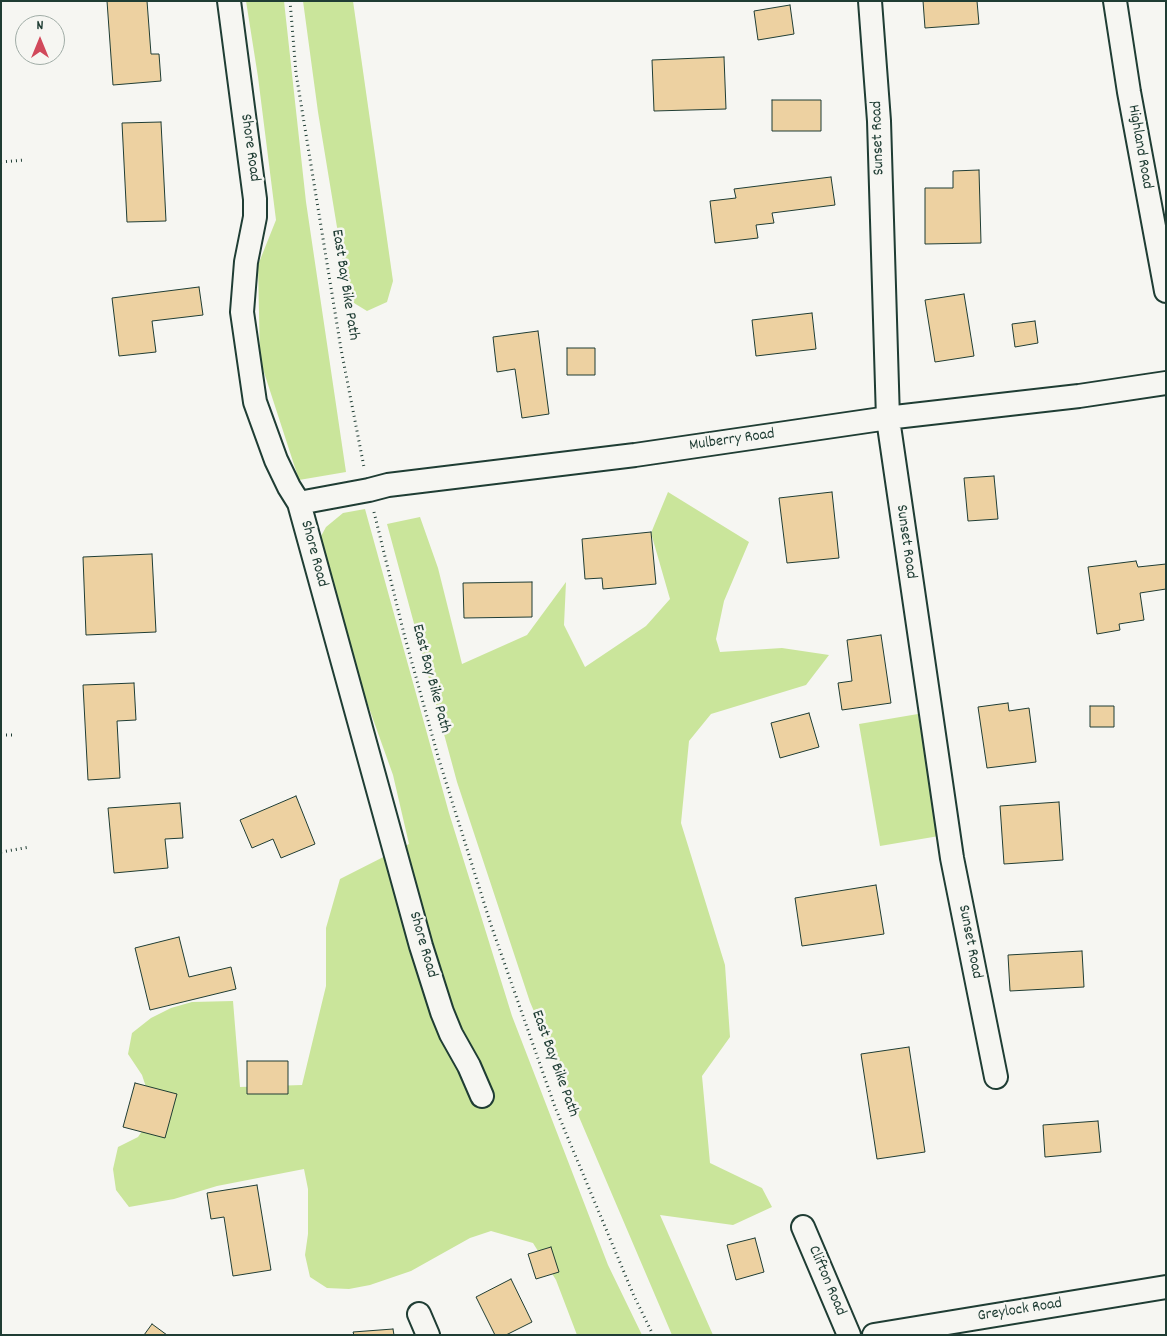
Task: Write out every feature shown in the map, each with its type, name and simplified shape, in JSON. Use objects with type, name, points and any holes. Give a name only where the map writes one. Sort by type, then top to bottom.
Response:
[{"type":"street","name":"Shore Road","points":[[229,1],[256,199],[256,217],[246,262],[242,312],[256,402],[276,460],[289,487],[299,502],[442,1012],[482,1096]]},
{"type":"street","name":"Sunset Road","points":[[870,1],[879,121],[888,419],[952,858],[996,1077]]},
{"type":"street","name":"Highland Road","points":[[1115,1],[1129,92],[1166,291]]},
{"type":"street","name":"Mulberry Road","points":[[299,502],[388,485],[635,455],[820,428],[1079,396],[1166,383]]},
{"type":"street","name":"Clifton Road","points":[[803,1228],[849,1335]]},
{"type":"street","name":"Greylock Road","points":[[874,1335],[1166,1287]]},
{"type":"street","points":[[419,1314],[428,1335]]},
{"type":"path","name":"East Bay Bike Path","points":[[290,1],[296,74],[341,348],[369,490],[404,634],[439,760],[491,925],[555,1107],[634,1296],[653,1335]]},
{"type":"path","points":[[1,162],[25,160]]},
{"type":"path","points":[[1,735],[15,735]]},
{"type":"path","points":[[1,852],[30,848]]},
{"type":"green space","points":[[246,1],[284,1],[306,202],[346,472],[299,480],[260,360],[258,265],[276,220],[258,77]]},
{"type":"green space","points":[[303,1],[353,1],[393,281],[387,302],[367,311],[349,300],[318,112]]},
{"type":"green space","points":[[668,492],[749,542],[724,601],[716,639],[720,652],[782,648],[829,655],[806,685],[711,714],[689,741],[681,823],[725,965],[730,1037],[702,1076],[710,1163],[762,1188],[772,1207],[733,1225],[660,1215],[713,1335],[672,1335],[530,1002],[457,782],[387,524],[420,517],[438,568],[462,664],[527,635],[566,582],[564,625],[585,667],[646,626],[670,599],[651,533]]},
{"type":"green space","points":[[365,509],[449,813],[512,1016],[608,1265],[642,1335],[577,1335],[556,1280],[533,1243],[491,1231],[470,1238],[411,1271],[370,1285],[349,1289],[327,1288],[310,1277],[305,1255],[308,1234],[308,1189],[304,1169],[217,1186],[174,1199],[129,1207],[116,1190],[113,1169],[118,1147],[138,1137],[151,1118],[149,1096],[142,1075],[128,1054],[132,1033],[151,1018],[171,1008],[192,1002],[233,1001],[240,1087],[302,1085],[326,986],[326,928],[340,879],[409,844],[393,775],[324,582],[320,538],[326,527],[343,513]]},
{"type":"green space","points":[[918,714],[939,836],[880,846],[859,724]]},
{"type":"building","points":[[107,1],[147,1],[151,54],[159,54],[161,81],[113,85]]},
{"type":"building","points":[[923,1],[977,1],[979,24],[925,28]]},
{"type":"building","points":[[790,5],[794,34],[758,40],[754,11]]},
{"type":"building","points":[[724,57],[726,109],[654,111],[652,60]]},
{"type":"building","points":[[772,100],[821,100],[821,131],[772,131]]},
{"type":"building","points":[[161,122],[166,221],[127,222],[122,123]]},
{"type":"building","points":[[979,170],[981,243],[925,244],[925,188],[953,188],[953,171]]},
{"type":"building","points":[[831,177],[835,205],[772,213],[774,223],[756,225],[758,238],[715,243],[710,201],[736,198],[734,189]]},
{"type":"building","points":[[199,287],[203,315],[152,321],[156,352],[119,356],[112,298]]},
{"type":"building","points":[[964,294],[974,356],[935,362],[925,300]]},
{"type":"building","points":[[812,313],[816,349],[756,356],[752,320]]},
{"type":"building","points":[[1035,321],[1038,343],[1015,347],[1012,324]]},
{"type":"building","points":[[538,331],[549,414],[522,418],[515,369],[497,372],[493,337]]},
{"type":"building","points":[[567,348],[595,348],[595,375],[567,375]]},
{"type":"building","points":[[994,476],[998,519],[968,521],[964,478]]},
{"type":"building","points":[[832,492],[839,558],[787,563],[779,498]]},
{"type":"building","points":[[651,532],[656,584],[603,589],[602,578],[585,579],[582,539]]},
{"type":"building","points":[[152,554],[156,632],[86,635],[83,557]]},
{"type":"building","points":[[1136,561],[1138,567],[1166,564],[1166,589],[1140,593],[1144,620],[1119,624],[1120,630],[1097,634],[1088,567]]},
{"type":"building","points":[[532,582],[532,617],[464,618],[463,583]]},
{"type":"building","points":[[881,635],[891,703],[842,710],[838,683],[852,681],[847,640]]},
{"type":"building","points":[[134,683],[136,720],[117,721],[120,778],[88,780],[83,685]]},
{"type":"building","points":[[1008,703],[1009,711],[1029,708],[1036,762],[987,768],[978,707]]},
{"type":"building","points":[[1090,706],[1114,706],[1114,727],[1090,727]]},
{"type":"building","points":[[809,713],[819,747],[780,758],[771,723]]},
{"type":"building","points":[[296,796],[315,844],[281,858],[273,839],[252,848],[240,820]]},
{"type":"building","points":[[1059,802],[1063,860],[1004,864],[1000,806]]},
{"type":"building","points":[[180,803],[183,838],[165,839],[168,868],[114,873],[108,808]]},
{"type":"building","points":[[876,885],[884,934],[802,946],[795,898]]},
{"type":"building","points":[[179,937],[189,977],[231,967],[236,989],[150,1010],[135,948]]},
{"type":"building","points":[[1082,951],[1084,987],[1010,991],[1008,955]]},
{"type":"building","points":[[909,1047],[925,1152],[877,1159],[861,1054]]},
{"type":"building","points":[[247,1061],[288,1061],[288,1094],[247,1094]]},
{"type":"building","points":[[135,1083],[177,1094],[165,1138],[123,1127]]},
{"type":"building","points":[[1098,1121],[1101,1152],[1045,1157],[1043,1125]]},
{"type":"building","points":[[257,1185],[271,1270],[233,1276],[224,1217],[211,1219],[207,1193]]},
{"type":"building","points":[[755,1238],[764,1272],[736,1280],[727,1245]]},
{"type":"building","points":[[551,1247],[559,1272],[536,1279],[528,1254]]},
{"type":"building","points":[[511,1279],[532,1322],[506,1335],[495,1335],[476,1297]]},
{"type":"building","points":[[152,1324],[167,1335],[144,1335]]},
{"type":"building","points":[[393,1329],[394,1335],[354,1335],[353,1332]]}]
